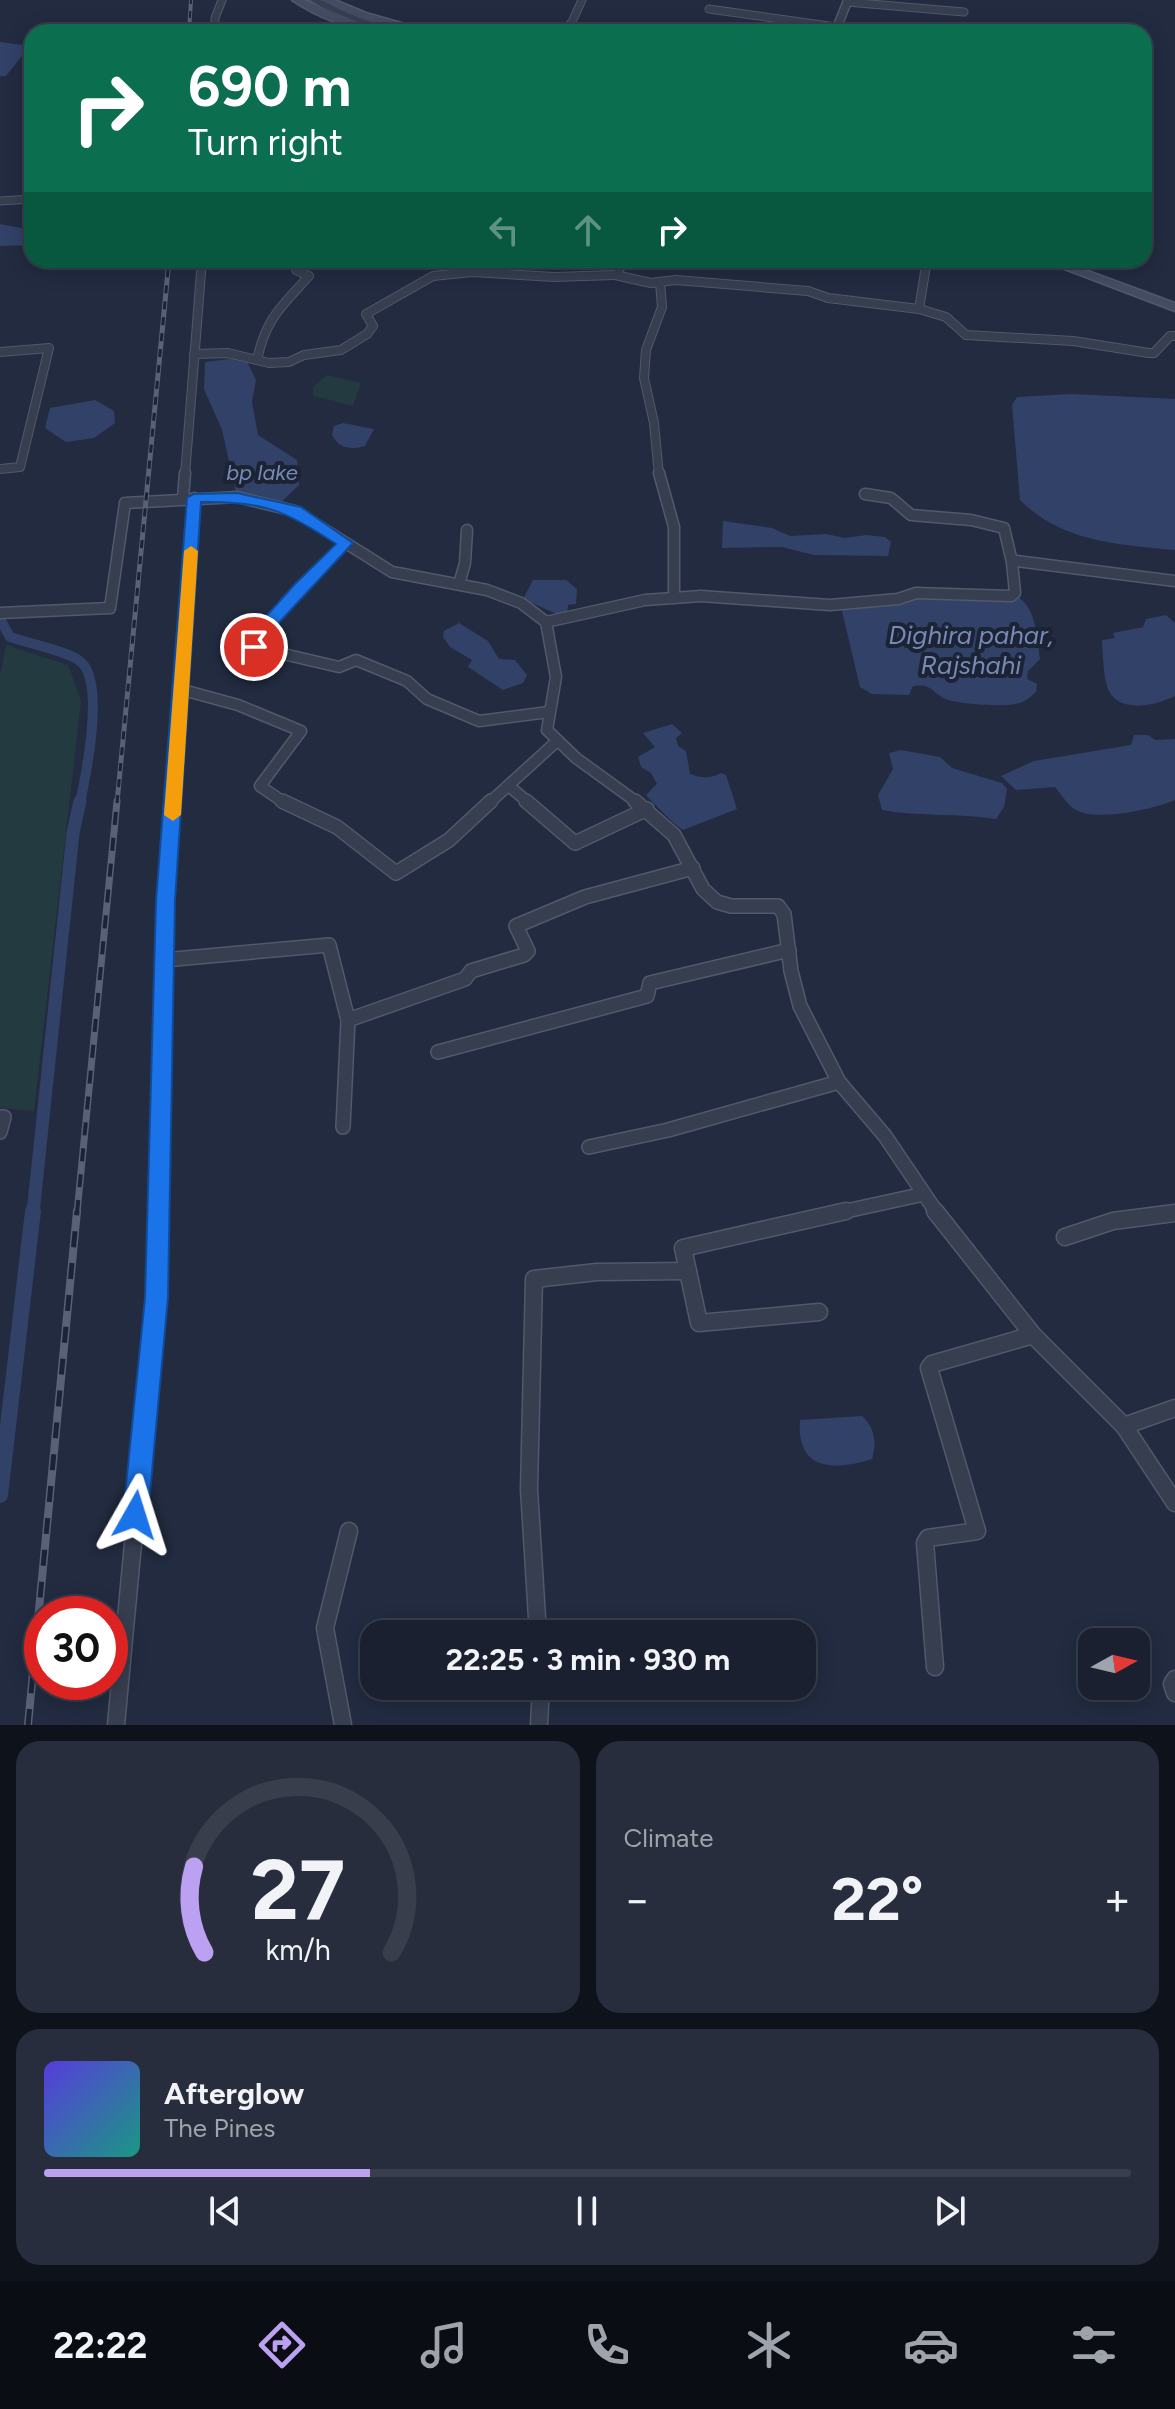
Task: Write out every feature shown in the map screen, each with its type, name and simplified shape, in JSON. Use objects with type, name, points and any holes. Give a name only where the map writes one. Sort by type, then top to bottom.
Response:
[{"type":"main road","points":[[296,0],[352,24]]},
{"type":"main road","points":[[327,0],[363,15],[397,24]]},
{"type":"main road","points":[[1069,268],[1175,307]]},
{"type":"street","points":[[215,24],[222,0]]},
{"type":"street","points":[[304,0],[369,24]]},
{"type":"street","points":[[314,0],[376,24]]},
{"type":"street","points":[[570,24],[582,0]]},
{"type":"street","points":[[838,24],[847,1],[964,12]]},
{"type":"street","points":[[709,9],[804,24]]},
{"type":"street","points":[[0,201],[24,200]]},
{"type":"street","points":[[116,1725],[156,1298],[165,901],[183,690],[194,354],[201,268]]},
{"type":"street","points":[[257,360],[263,333],[272,317],[309,276],[296,270],[299,268]]},
{"type":"street","points":[[615,275],[620,268]]},
{"type":"street","points":[[919,309],[926,268]]},
{"type":"street","points":[[194,354],[228,353],[257,360],[289,362],[304,355],[341,350],[367,334],[373,326],[366,314],[433,276],[472,272],[554,277],[615,275],[651,283],[676,280],[808,291],[828,298],[919,309],[946,317],[966,335],[1073,341],[1149,353],[1154,353],[1170,336],[1175,336]]},
{"type":"street","points":[[660,282],[662,307],[646,350],[644,378],[654,423],[657,467],[674,527],[674,598]]},
{"type":"street","points":[[0,352],[49,348],[20,467],[0,469]]},
{"type":"street","points":[[546,622],[645,600],[701,596],[830,605],[898,599],[916,593],[1011,596],[1015,593],[1004,528],[971,520],[911,515],[904,505],[888,496],[865,494]]},
{"type":"street","points":[[0,613],[110,608],[125,503],[237,497],[295,511],[392,572],[487,590],[521,603],[546,622],[556,677],[547,730],[556,742],[647,809],[676,837],[716,901],[727,905],[778,906],[784,914],[800,1006],[839,1082],[885,1136],[949,1232],[1033,1335],[1124,1426],[1175,1503]]},
{"type":"street","points":[[459,584],[465,563],[467,530]]},
{"type":"street","points":[[345,543],[252,641],[254,647],[339,667],[351,660],[361,661],[407,681],[427,699],[479,721],[549,712]]},
{"type":"street","points":[[1012,562],[1175,581]]},
{"type":"street","points":[[183,690],[238,705],[301,731],[260,786],[283,802],[337,827],[396,873],[449,840],[556,742]]},
{"type":"street","points":[[509,786],[575,843],[647,809]]},
{"type":"street","points":[[348,1020],[465,979],[471,971],[524,955],[528,951],[516,926],[585,897],[693,868]]},
{"type":"street","points":[[164,960],[329,945],[348,1020],[343,1127]]},
{"type":"street","points":[[438,1052],[647,996],[650,983],[789,950]]},
{"type":"street","points":[[589,1147],[668,1130],[839,1082]]},
{"type":"street","points":[[0,1117],[4,1117],[0,1132]]},
{"type":"street","points":[[819,1312],[699,1323],[683,1248],[924,1194]]},
{"type":"street","points":[[1065,1237],[1113,1221],[1175,1213]]},
{"type":"street","points":[[537,1620],[529,1489],[534,1279],[597,1272],[688,1271]]},
{"type":"street","points":[[935,1667],[925,1543],[928,1538],[977,1531],[929,1368],[932,1364],[1033,1335]]},
{"type":"street","points":[[1124,1426],[1175,1408]]},
{"type":"street","points":[[343,1725],[325,1628],[349,1531]]},
{"type":"street","points":[[1175,1679],[1172,1684],[1175,1693]]},
{"type":"street","points":[[539,1725],[540,1700]]},
{"type":"shaded area","points":[[327,375],[361,383],[353,406],[313,396],[313,387]]},
{"type":"shaded area","points":[[6,645],[68,665],[81,701],[34,1111],[0,1108],[0,675]]},
{"type":"water","points":[[0,42],[24,45],[24,54],[6,76],[0,76]]},
{"type":"water","points":[[0,224],[24,228],[24,245],[0,246]]},
{"type":"water","name":"bp lake","points":[[245,357],[256,380],[252,402],[258,435],[297,460],[299,485],[277,506],[237,497],[222,430],[204,389],[205,362]]},
{"type":"water","points":[[1072,394],[1175,399],[1175,550],[1113,543],[1073,533],[1036,514],[1020,500],[1012,405],[1017,397]]},
{"type":"water","points":[[95,400],[114,411],[115,423],[94,438],[66,442],[45,428],[50,408]]},
{"type":"water","points":[[343,423],[374,429],[365,446],[350,448],[338,443],[332,435],[334,426]]},
{"type":"water","points":[[723,521],[772,528],[790,536],[826,534],[845,538],[866,535],[885,537],[891,542],[888,556],[814,555],[782,547],[722,548]]},
{"type":"water","points":[[533,580],[566,580],[577,589],[576,604],[568,605],[567,614],[557,614],[523,599]]},
{"type":"water","name":"Dighira pahar, Rajshahi","points":[[920,596],[1018,597],[1029,609],[1037,634],[1040,659],[1028,671],[1027,679],[1037,684],[1036,692],[1018,703],[990,705],[952,701],[924,686],[913,686],[909,695],[872,694],[860,687],[841,607]]},
{"type":"water","points":[[1166,615],[1175,623],[1175,696],[1147,705],[1127,705],[1112,695],[1107,686],[1102,640],[1115,638],[1113,633],[1143,627],[1146,619]]},
{"type":"water","points":[[459,623],[488,641],[499,659],[515,660],[527,675],[523,683],[503,690],[468,667],[472,660],[450,647],[443,637],[444,631]]},
{"type":"water","points":[[672,724],[682,733],[676,738],[678,746],[686,751],[690,774],[706,777],[721,773],[726,775],[737,809],[683,830],[646,795],[657,784],[651,773],[641,767],[638,757],[655,747],[643,733]]},
{"type":"water","points":[[1134,735],[1148,735],[1155,740],[1175,739],[1175,800],[1126,813],[1097,815],[1070,806],[1055,787],[1016,790],[1001,776],[1034,761],[1131,745]]},
{"type":"water","points":[[901,750],[940,757],[952,768],[1002,783],[1007,789],[1004,807],[996,819],[882,810],[878,795],[893,769],[889,753]]},
{"type":"water","points":[[862,1416],[874,1436],[872,1459],[831,1465],[811,1458],[804,1449],[800,1420]]},
{"type":"waterway","points":[[0,619],[10,637],[67,654],[81,662],[88,673],[92,689],[92,730],[80,803]]},
{"type":"waterway","points":[[33,1213],[73,833],[80,801]]},
{"type":"waterway","points":[[0,1495],[33,1211]]},
{"type":"railway","points":[[190,24],[191,0]]},
{"type":"railway","points":[[117,803],[168,268]]},
{"type":"railway","points":[[77,1213],[117,801]]},
{"type":"railway","points":[[28,1725],[77,1211]]},
{"type":"slow traffic","points":[[173,815],[191,551]]},
{"type":"route","points":[[135,1515],[156,1298],[165,901],[183,690],[194,498],[237,497],[295,511],[345,543],[252,641],[254,647]]}]
